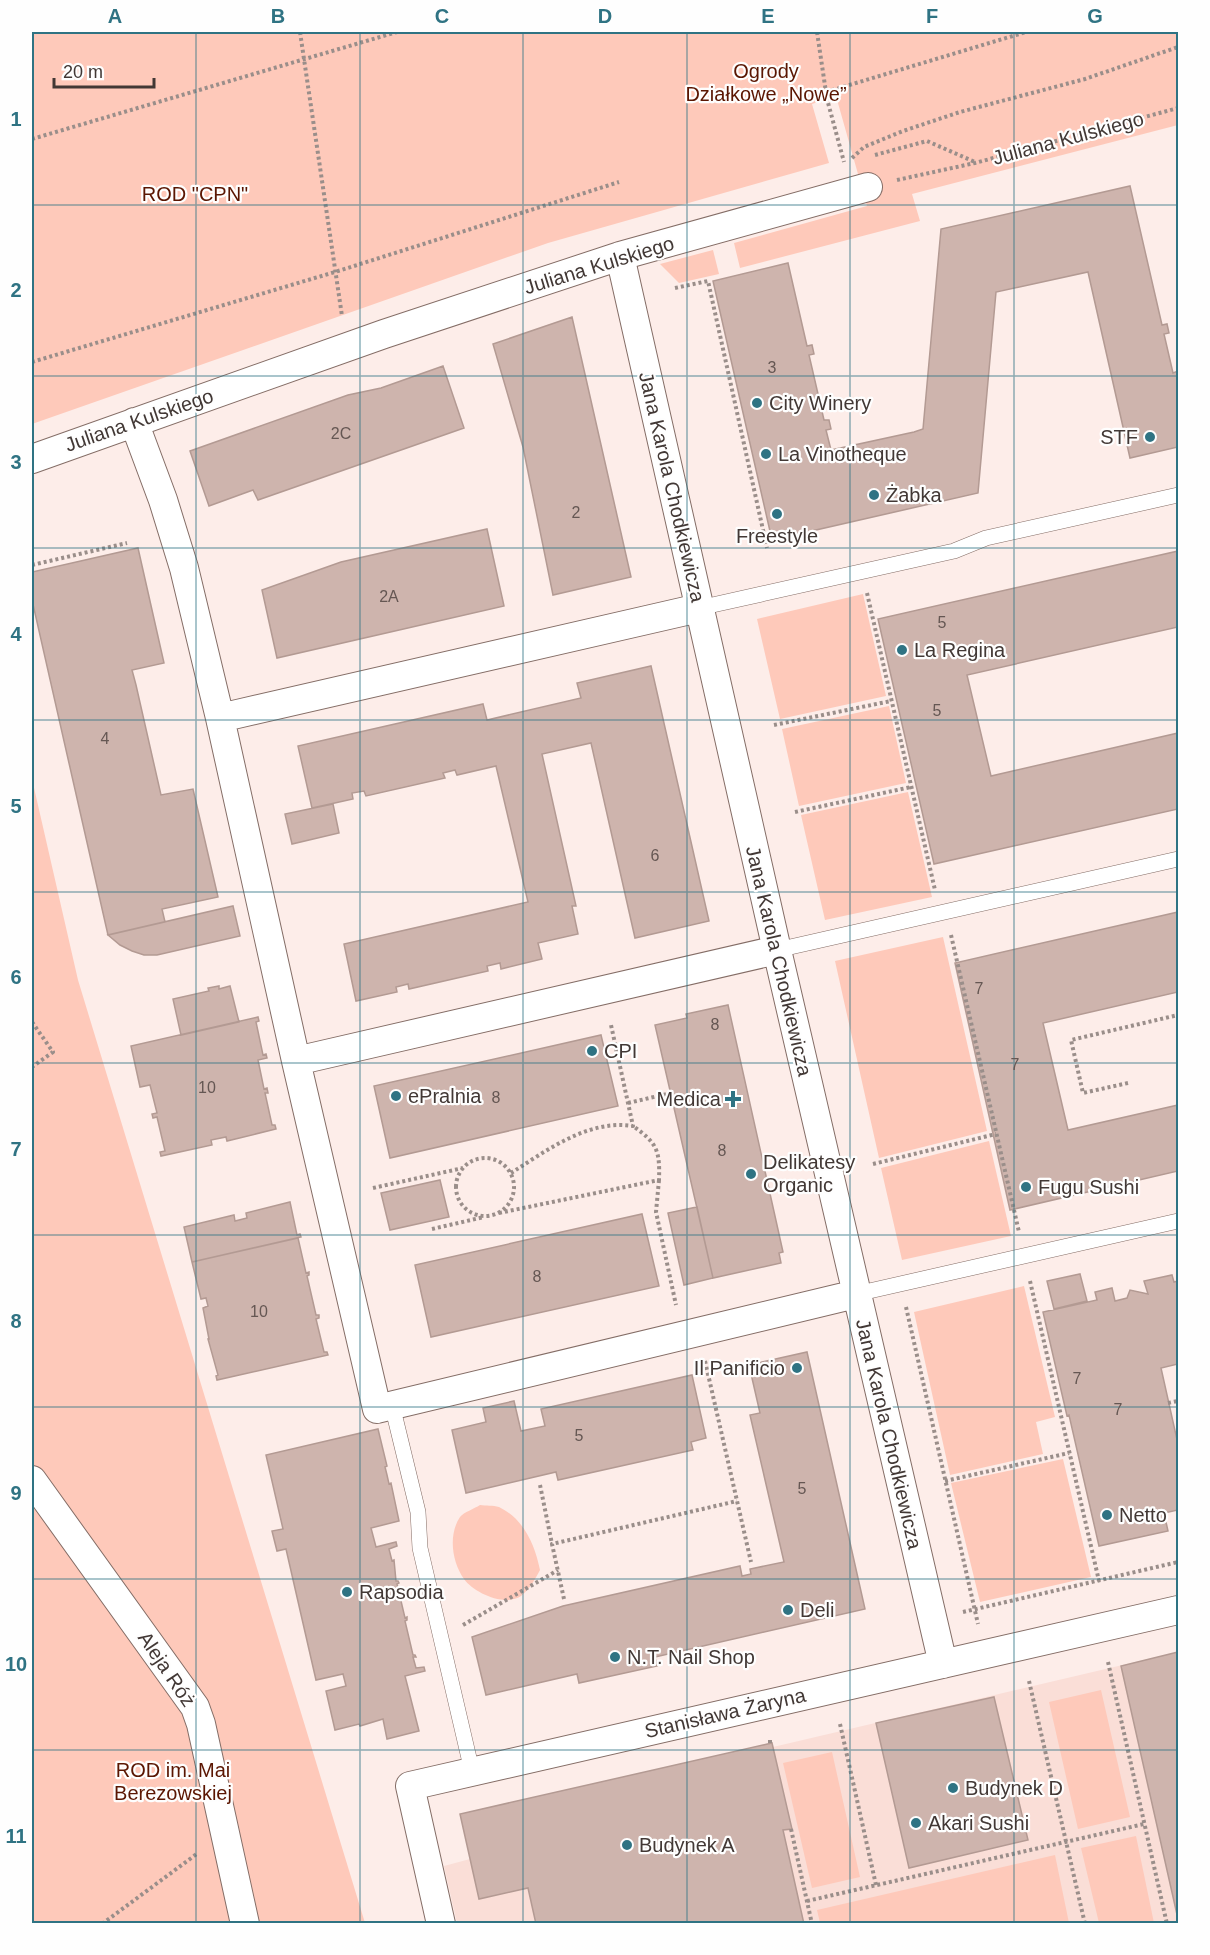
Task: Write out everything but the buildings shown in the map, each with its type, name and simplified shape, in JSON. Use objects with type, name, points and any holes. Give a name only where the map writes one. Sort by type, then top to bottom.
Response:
[{"type":"street","name":"Juliana Kulskiego","points":[[32,459],[384,334],[620,256],[867,187]]},
{"type":"street","name":"Jana Karola Chodkiewicza","points":[[620,256],[777,950],[943,1664]]},
{"type":"street","points":[[134,422],[174,534],[220,718],[296,1061],[377,1409],[856,1294]]},
{"type":"street","points":[[220,718],[699,608]]},
{"type":"street","points":[[296,1061],[777,950]]},
{"type":"street","name":"Aleja Róż","points":[[32,1480],[195,1707],[201,1724],[245,1923]]},
{"type":"street","name":"Stanisława Żaryna","points":[[441,1923],[410,1785],[1179,1610]]},
{"type":"lane","points":[[699,608],[954,551],[986,538],[1179,495]]},
{"type":"lane","points":[[777,950],[1179,859]]},
{"type":"lane","points":[[856,1294],[1179,1221]]},
{"type":"lane","points":[[392,1405],[418,1512],[420,1548],[472,1771]]},
{"type":"path","points":[[300,32],[342,314]]},
{"type":"path","points":[[32,139],[397,32]]},
{"type":"path","points":[[817,32],[826,92],[844,164]]},
{"type":"path","points":[[826,92],[1026,32]]},
{"type":"path","points":[[844,164],[864,147],[903,131],[960,112],[1085,79],[1179,48]]},
{"type":"path","name":"Juliana Kulskiego","points":[[867,187],[975,163],[1179,108]]},
{"type":"path","points":[[865,158],[927,141],[975,163]]},
{"type":"path","points":[[844,164],[854,161]]},
{"type":"path","points":[[32,362],[335,272],[619,182]]},
{"type":"path","points":[[675,288],[708,281],[767,548]]},
{"type":"path","points":[[32,565],[127,543]]},
{"type":"path","points":[[867,589],[937,900]]},
{"type":"path","points":[[774,725],[891,701]]},
{"type":"path","points":[[795,812],[911,787]]},
{"type":"path","points":[[950,930],[1020,1239]]},
{"type":"path","points":[[1128,1083],[1083,1093],[1071,1040],[1179,1015]]},
{"type":"path","points":[[32,1022],[53,1052],[32,1067]]},
{"type":"path","points":[[611,1025],[633,1126]]},
{"type":"path","points":[[628,1103],[671,1093]]},
{"type":"path","points":[[511,1173],[560,1142],[594,1129],[621,1124],[633,1126],[651,1138],[657,1150],[659,1166],[656,1212],[678,1315]]},
{"type":"path","points":[[873,1164],[996,1134]]},
{"type":"path","points":[[372,1188],[464,1167],[484,1157],[495,1159],[504,1164],[511,1173],[514,1184],[513,1196],[508,1205],[499,1213]]},
{"type":"path","points":[[464,1167],[459,1174],[456,1186],[458,1198],[465,1208],[476,1214],[487,1216]]},
{"type":"path","points":[[432,1229],[659,1180]]},
{"type":"path","points":[[1030,1281],[1099,1581]]},
{"type":"path","points":[[905,1302],[984,1654]]},
{"type":"path","points":[[703,1351],[752,1562]]},
{"type":"path","points":[[1168,1403],[1179,1401]]},
{"type":"path","points":[[945,1481],[1069,1453]]},
{"type":"path","points":[[540,1485],[564,1599]]},
{"type":"path","points":[[552,1544],[737,1500]]},
{"type":"path","points":[[954,1614],[1179,1562]]},
{"type":"path","points":[[465,1624],[558,1570]]},
{"type":"path","points":[[1108,1662],[1167,1923]]},
{"type":"path","points":[[1029,1680],[1085,1923]]},
{"type":"path","points":[[840,1724],[876,1885]]},
{"type":"path","points":[[807,1900],[1144,1824]]},
{"type":"path","points":[[791,1829],[812,1923]]},
{"type":"path","points":[[102,1923],[225,1833]]},
{"type":"shaded area","points":[[1178,1652],[1178,1923],[457,1923],[444,1866],[470,1859],[460,1814],[770,1744],[773,1747]]},
{"type":"green space","name":"ROD \"CPN\"","points":[[32,32],[1178,32],[1178,125],[912,194],[920,221],[740,268],[734,243],[867,206],[836,96],[812,104],[829,163],[548,243],[32,424]]},
{"type":"green space","points":[[713,250],[719,274],[679,283],[660,264]]},
{"type":"green space","points":[[863,594],[886,696],[780,719],[757,619]]},
{"type":"green space","points":[[889,706],[906,783],[799,806],[782,729]]},
{"type":"green space","name":"ROD im. Mai Berezowskiej","points":[[32,779],[78,980],[365,1923],[32,1923]]},
{"type":"green space","points":[[908,792],[932,897],[825,920],[801,815]]},
{"type":"green space","points":[[943,937],[987,1131],[879,1158],[835,961]]},
{"type":"green space","points":[[989,1141],[1011,1236],[902,1260],[881,1168]]},
{"type":"green space","points":[[1024,1286],[1055,1417],[1036,1422],[1043,1454],[950,1475],[914,1312]]},
{"type":"green space","points":[[1063,1459],[1091,1577],[980,1602],[951,1483]]},
{"type":"green space","points":[[480,1505],[499,1507],[508,1512],[522,1526],[535,1551],[540,1570],[527,1590],[514,1599],[490,1597],[475,1589],[464,1579],[454,1557],[453,1540],[456,1524],[462,1515]]},
{"type":"green space","points":[[1101,1690],[1130,1817],[1078,1829],[1049,1702]]},
{"type":"green space","points":[[832,1752],[860,1877],[812,1888],[783,1763]]},
{"type":"green space","points":[[1136,1836],[1154,1923],[1099,1923],[1081,1848]]},
{"type":"green space","points":[[1055,1855],[1069,1923],[820,1923],[817,1910]]},
{"type":"place","name":"City Winery","points":[[757,403]]},
{"type":"place","name":"STF","points":[[1150,437]]},
{"type":"place","name":"La Vinotheque","points":[[766,454]]},
{"type":"place","name":"Żabka","points":[[874,495]]},
{"type":"place","name":"Freestyle","points":[[777,514]]},
{"type":"place","name":"La Regina","points":[[902,650]]},
{"type":"place","name":"CPI","points":[[592,1051]]},
{"type":"place","name":"ePralnia","points":[[396,1096]]},
{"type":"place","name":"Medica","points":[[733,1099]]},
{"type":"place","name":"Delikatesy Organic","points":[[751,1174]]},
{"type":"place","name":"Fugu Sushi","points":[[1026,1187]]},
{"type":"place","name":"Il Panificio","points":[[797,1368]]},
{"type":"place","name":"Netto","points":[[1107,1515]]},
{"type":"place","name":"Rapsodia","points":[[347,1592]]},
{"type":"place","name":"Deli","points":[[788,1610]]},
{"type":"place","name":"N.T. Nail Shop","points":[[615,1657]]},
{"type":"place","name":"Budynek D","points":[[953,1788]]},
{"type":"place","name":"Akari Sushi","points":[[916,1823]]},
{"type":"place","name":"Budynek A","points":[[627,1845]]},
{"type":"park label","name":"Ogrody Działkowe „Nowe”","points":[[766,82]]}]
